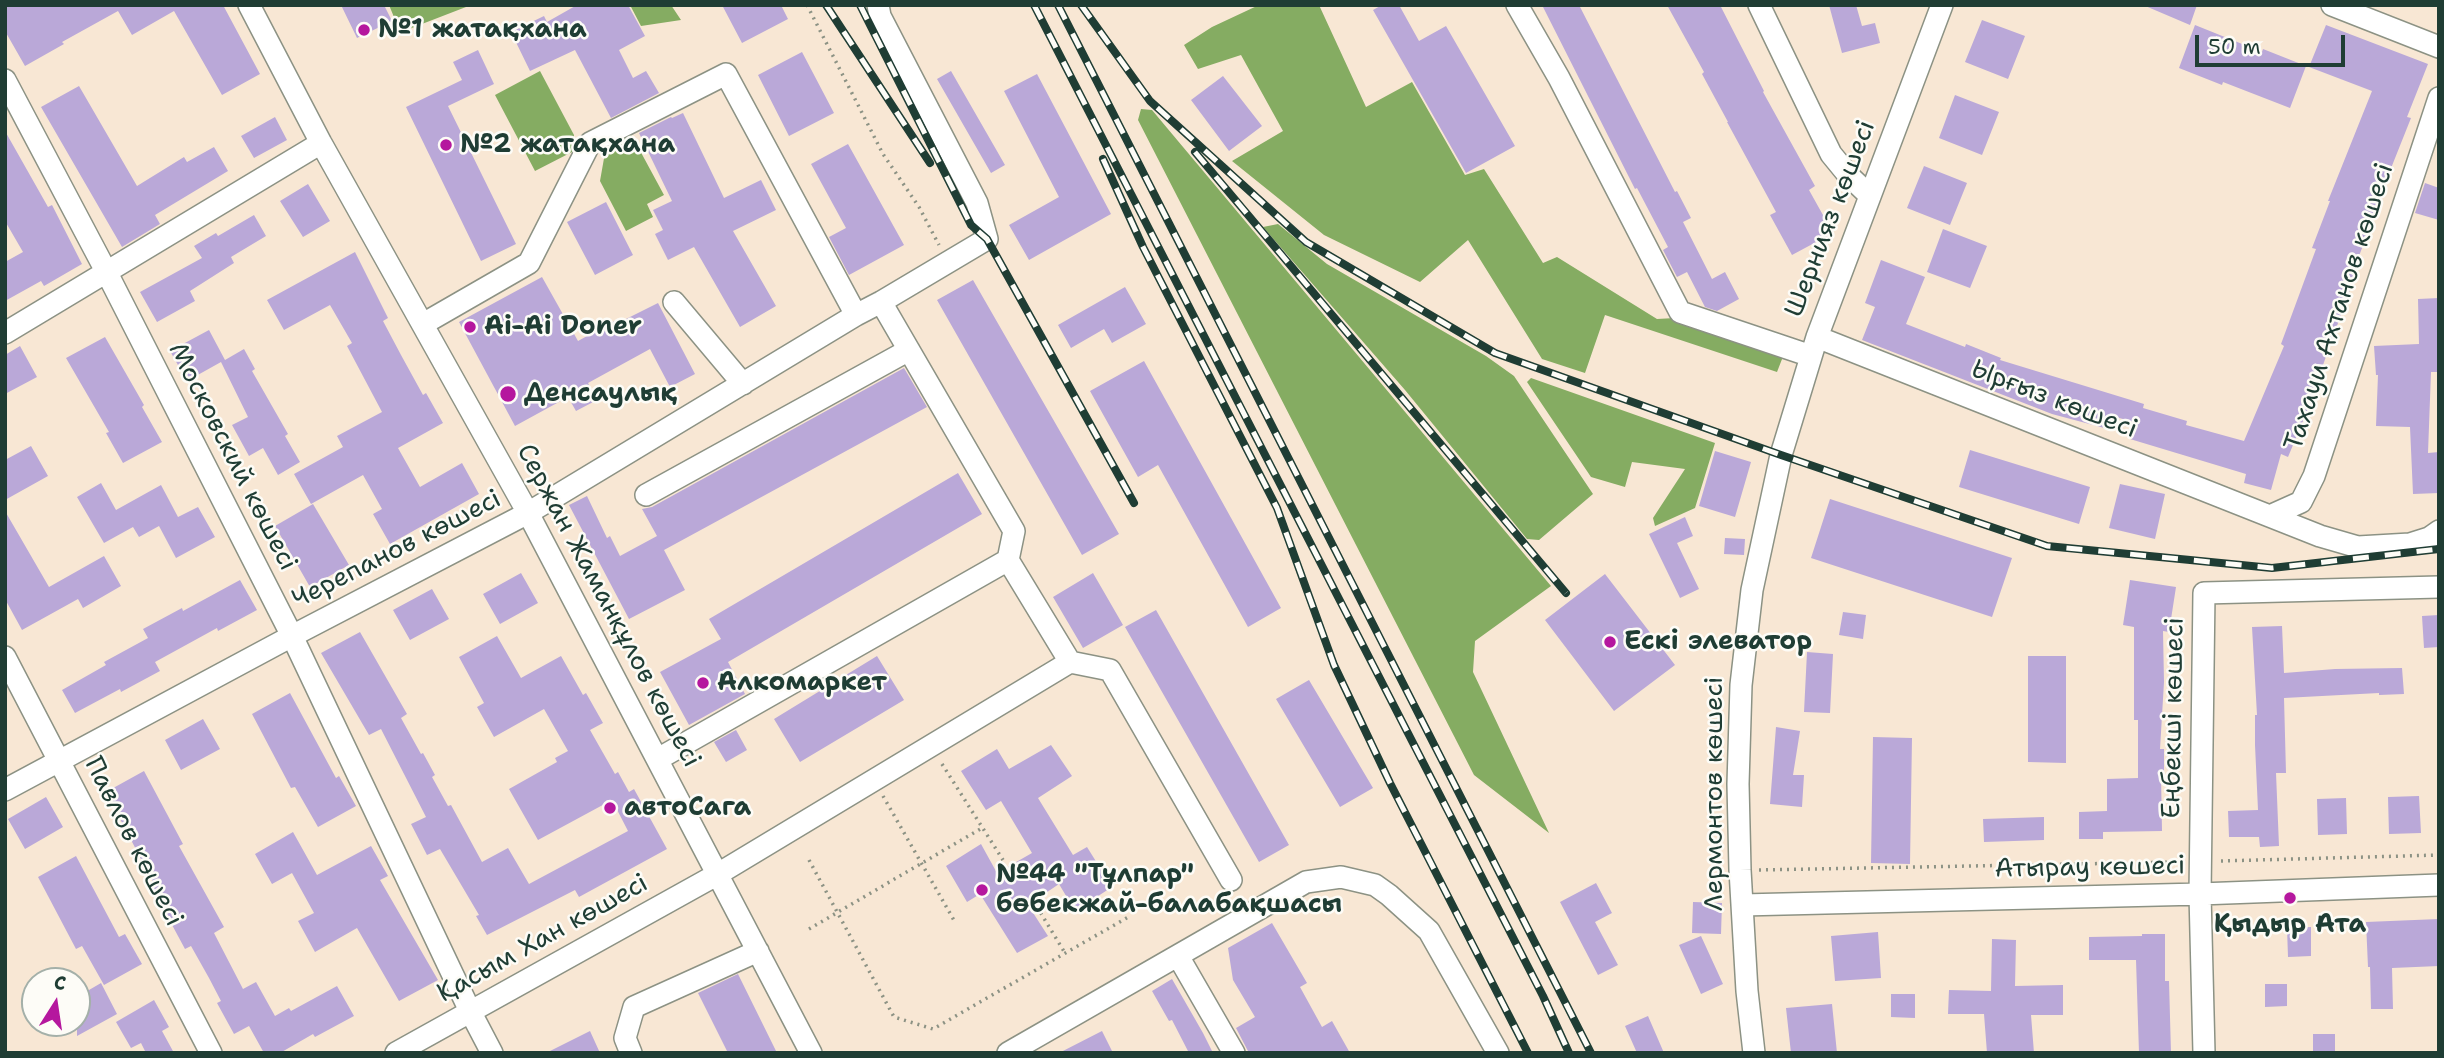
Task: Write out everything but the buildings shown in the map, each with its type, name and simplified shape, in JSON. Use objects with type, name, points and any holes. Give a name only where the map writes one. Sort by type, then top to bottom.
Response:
[{"type":"street","name":"Сержан Жаманқұлов көшесі","points":[[249,5],[321,144],[528,513],[811,1053]]},
{"type":"street","name":"Черепанов көшесі","points":[[5,790],[528,513],[987,239],[977,203],[880,16],[878,5]]},
{"type":"street","name":"Ырғыз көшесі","points":[[1517,5],[1559,78],[1680,312],[1814,347],[2320,536],[2358,547],[2410,544],[2429,538],[2439,531]]},
{"type":"street","points":[[1759,5],[1831,154],[1869,195]]},
{"type":"street","name":"Шернияз көшесі","points":[[1781,455],[1814,347],[1942,5]]},
{"type":"street","points":[[2332,5],[2439,47]]},
{"type":"street","points":[[423,324],[529,263],[590,142],[726,74],[856,315]]},
{"type":"street","name":"Московский көшесі","points":[[5,80],[107,273],[292,636],[492,1053]]},
{"type":"street","name":"Тахауи Ахтанов көшесі","points":[[2272,516],[2301,502],[2314,477],[2439,98]]},
{"type":"street","points":[[5,333],[321,144]]},
{"type":"street","points":[[674,302],[743,384]]},
{"type":"street","points":[[881,302],[1014,531],[1008,561],[1070,662],[1111,670],[1231,880]]},
{"type":"street","points":[[646,495],[909,350]]},
{"type":"street","name":"Лермонтов көшесі","points":[[1754,1053],[1747,991],[1740,870],[1738,784],[1741,685],[1752,590],[1781,455]]},
{"type":"street","points":[[658,760],[1008,561]]},
{"type":"street","name":"Еңбекші көшесі","points":[[2204,1053],[2200,862],[2204,593],[2439,587]]},
{"type":"street","name":"Павлов көшесі","points":[[5,657],[211,1053]]},
{"type":"street","name":"Қасым Хан көшесі","points":[[396,1053],[718,874],[1070,662]]},
{"type":"street","points":[[1008,1053],[1306,882],[1340,877],[1375,886],[1429,930],[1498,1053]]},
{"type":"street","name":"Атырау көшесі","points":[[1742,905],[2200,894],[2439,885]]},
{"type":"street","points":[[631,1053],[625,1038],[634,1007],[758,951]]},
{"type":"street","points":[[1178,956],[1234,1053]]},
{"type":"path","points":[[807,5],[883,154],[919,207],[948,261]]},
{"type":"path","points":[[939,759],[1003,860]]},
{"type":"path","points":[[881,793],[955,922]]},
{"type":"path","points":[[809,929],[982,828]]},
{"type":"path","points":[[1740,870],[2439,855]]},
{"type":"path","points":[[809,860],[894,1017],[933,1029],[1130,916]]},
{"type":"path","points":[[1037,907],[1065,953]]},
{"type":"green space","points":[[389,5],[466,7],[409,29],[396,22]]},
{"type":"green space","points":[[630,5],[671,5],[681,20],[641,26]]},
{"type":"green space","points":[[1259,5],[1319,5],[1366,107],[1412,82],[1465,175],[1484,169],[1543,263],[1557,257],[1657,319],[1675,318],[1784,354],[1777,372],[1605,315],[1585,373],[1542,359],[1468,240],[1420,282],[1324,235],[1232,161],[1283,131],[1241,55],[1198,69],[1184,45],[1212,27]]},
{"type":"green space","points":[[540,71],[574,135],[572,152],[535,171],[495,95]]},
{"type":"green space","points":[[1141,109],[1152,110],[1551,586],[1475,641],[1473,672],[1549,833],[1474,775],[1138,120]]},
{"type":"green space","points":[[631,134],[664,195],[647,204],[653,217],[626,231],[600,181],[606,147]]},
{"type":"green space","points":[[1278,224],[1327,264],[1486,356],[1514,376],[1593,494],[1539,540],[1527,539],[1405,390],[1263,227]]},
{"type":"green space","points":[[1531,378],[1715,443],[1695,508],[1655,526],[1653,518],[1685,469],[1632,462],[1625,487],[1591,477],[1527,382]]},
{"type":"railway","points":[[826,5],[930,163]]},
{"type":"railway","points":[[860,5],[971,225],[987,239],[1134,503]]},
{"type":"railway","points":[[1034,5],[1543,996],[1569,1053]]},
{"type":"railway","points":[[1058,5],[1591,1053]]},
{"type":"railway","points":[[1081,5],[1150,101],[1306,242],[1495,353],[2047,546],[2272,568],[2439,549]]},
{"type":"railway","points":[[1195,152],[1566,593]]},
{"type":"railway","points":[[1103,159],[1143,247],[1277,508],[1334,665],[1390,783],[1528,1053]]},
{"type":"place","name":"№1 жатақхана","points":[[364,30]]},
{"type":"place","name":"№2 жатақхана","points":[[446,145]]},
{"type":"place","name":"Ai-Ai Doner","points":[[470,327]]},
{"type":"place","name":"Денсаулық","points":[[508,394]]},
{"type":"place","name":"Ескі элеватор","points":[[1610,642]]},
{"type":"place","name":"Алкомаркет","points":[[703,683]]},
{"type":"place","name":"автоСага","points":[[610,808]]},
{"type":"place","name":"№44 \"Тұлпар\" бөбекжай-балабақшасы","points":[[982,890]]},
{"type":"place","name":"Қыдыр Ата","points":[[2290,898]]}]
